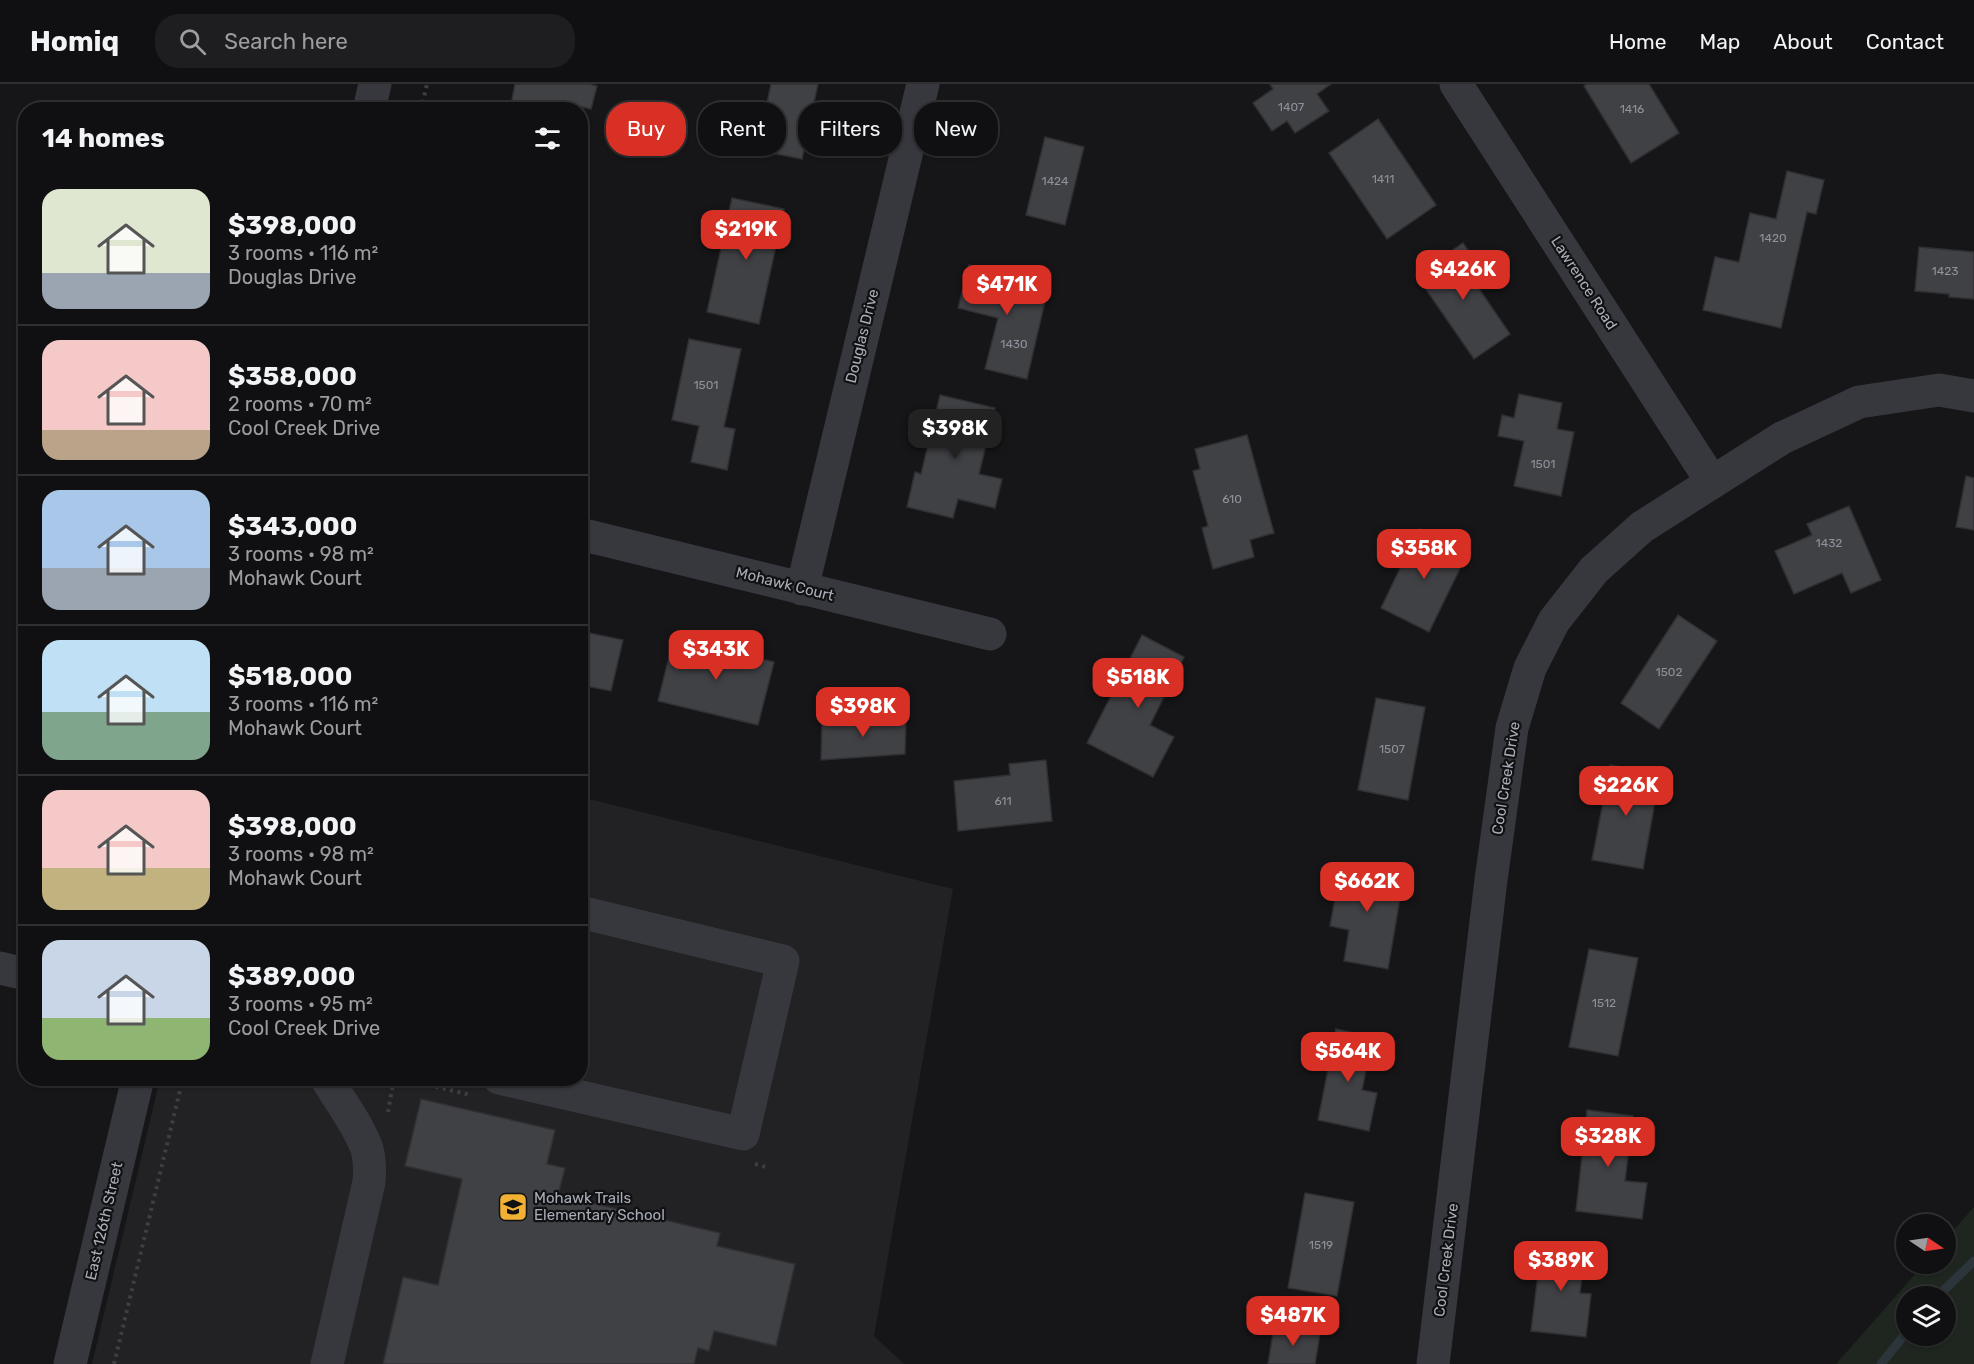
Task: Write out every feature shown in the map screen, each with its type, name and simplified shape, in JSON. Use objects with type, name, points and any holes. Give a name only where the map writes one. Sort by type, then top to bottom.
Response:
[{"type":"street","points":[[371,102],[375,84]]},
{"type":"street","name":"Douglas Drive","points":[[802,589],[923,84]]},
{"type":"street","name":"Lawrence Road","points":[[1456,84],[1712,482]]},
{"type":"street","name":"Cool Creek Drive","points":[[1434,1364],[1491,880],[1512,728],[1530,668],[1554,621],[1594,570],[1642,527],[1782,438],[1859,402],[1939,390],[1974,396]]},
{"type":"street","name":"Mohawk Court","points":[[588,536],[990,634]]},
{"type":"street","points":[[534,1086],[743,1134],[783,961],[588,914]]},
{"type":"street","points":[[0,968],[18,972]]},
{"type":"street","name":"East 126th Street","points":[[70,1364],[136,1086]]},
{"type":"street","points":[[327,1364],[369,1182],[370,1162],[360,1134],[331,1086]]},
{"type":"path","points":[[423,102],[427,84]]},
{"type":"path","points":[[114,1364],[181,1086]]},
{"type":"shaded area","name":"Mohawk Trails Elementary School","points":[[588,799],[953,889],[874,1336],[904,1364],[92,1364],[158,1086],[588,1086]]},
{"type":"shaded area","points":[[1974,1207],[1974,1364],[1836,1364],[1896,1296],[1896,1346],[1956,1346],[1956,1286],[1905,1286],[1915,1274],[1956,1274],[1956,1228]]},
{"type":"building","points":[[515,84],[589,84],[597,86],[591,109],[588,108],[588,102],[512,102]]},
{"type":"building","points":[[771,84],[818,84],[814,102],[798,102],[798,156],[803,156],[802,159],[786,156],[786,102],[767,102]]},
{"type":"building","points":[[1270,84],[1331,84],[1317,94],[1329,111],[1295,133],[1287,121],[1272,131],[1253,103],[1273,89]]},
{"type":"building","points":[[1587,84],[1649,84],[1679,133],[1631,163],[1584,86]]},
{"type":"building","points":[[1378,119],[1436,205],[1387,239],[1329,153]]},
{"type":"building","points":[[1045,137],[1084,147],[1065,225],[1026,215]]},
{"type":"building","points":[[1787,171],[1824,180],[1816,214],[1807,212],[1781,328],[1703,310],[1715,257],[1739,262],[1750,213],[1776,219]]},
{"type":"building","points":[[732,198],[784,209],[759,324],[707,312]]},
{"type":"building","points":[[1463,243],[1482,271],[1471,277],[1510,334],[1474,359],[1416,275]]},
{"type":"building","points":[[1919,247],[1974,252],[1974,299],[1915,291]]},
{"type":"building","points":[[969,265],[1049,284],[1027,379],[985,369],[998,318],[958,308]]},
{"type":"building","points":[[689,339],[741,349],[724,427],[735,429],[727,470],[691,462],[699,426],[672,420]]},
{"type":"building","points":[[1519,394],[1562,403],[1557,429],[1574,432],[1561,496],[1514,486],[1524,441],[1498,436],[1502,415],[1514,418]]},
{"type":"building","points":[[940,395],[995,408],[979,474],[1002,479],[995,508],[958,499],[953,518],[907,507],[915,472],[921,474]]},
{"type":"building","points":[[1247,435],[1274,533],[1250,540],[1254,557],[1213,569],[1202,528],[1208,526],[1193,471],[1200,469],[1195,449]]},
{"type":"building","points":[[1966,476],[1974,478],[1974,530],[1956,527]]},
{"type":"building","points":[[1849,506],[1881,580],[1851,593],[1842,573],[1794,594],[1775,551],[1812,535],[1807,524]]},
{"type":"building","points":[[1419,529],[1468,552],[1429,632],[1381,608]]},
{"type":"building","points":[[1678,615],[1717,641],[1659,729],[1621,703]]},
{"type":"building","points":[[588,633],[623,640],[611,691],[588,687]]},
{"type":"building","points":[[1142,635],[1184,657],[1150,725],[1174,737],[1153,777],[1087,743]]},
{"type":"building","points":[[674,637],[774,662],[758,725],[658,701]]},
{"type":"building","points":[[1376,698],[1425,707],[1408,800],[1358,790]]},
{"type":"building","points":[[906,717],[905,754],[821,760],[822,720]]},
{"type":"building","points":[[1046,760],[1052,821],[958,831],[954,781],[1010,775],[1009,764]]},
{"type":"building","points":[[1610,765],[1660,774],[1643,869],[1592,860]]},
{"type":"building","points":[[1341,864],[1404,875],[1388,969],[1344,961],[1349,930],[1330,926]]},
{"type":"building","points":[[1589,949],[1638,958],[1618,1056],[1569,1047]]},
{"type":"building","points":[[1336,1029],[1373,1037],[1362,1090],[1377,1093],[1369,1131],[1318,1120]]},
{"type":"building","points":[[421,1099],[555,1130],[547,1164],[565,1168],[558,1195],[720,1233],[717,1246],[795,1264],[776,1346],[714,1331],[709,1351],[698,1348],[694,1364],[383,1364],[403,1277],[438,1285],[462,1179],[405,1166]]},
{"type":"building","points":[[1587,1110],[1633,1116],[1625,1181],[1647,1183],[1642,1219],[1576,1211]]},
{"type":"building","points":[[1305,1193],[1354,1202],[1337,1296],[1288,1288]]},
{"type":"building","points":[[1542,1242],[1586,1247],[1580,1293],[1591,1294],[1586,1337],[1531,1331]]},
{"type":"building","points":[[1274,1326],[1320,1334],[1315,1364],[1268,1364]]},
{"type":"waterway","points":[[1948,1286],[1974,1261]]},
{"type":"waterway","points":[[1881,1364],[1896,1345]]},
{"type":"place","name":"Mohawk Trails Elementary School","points":[[513,1207]]}]
